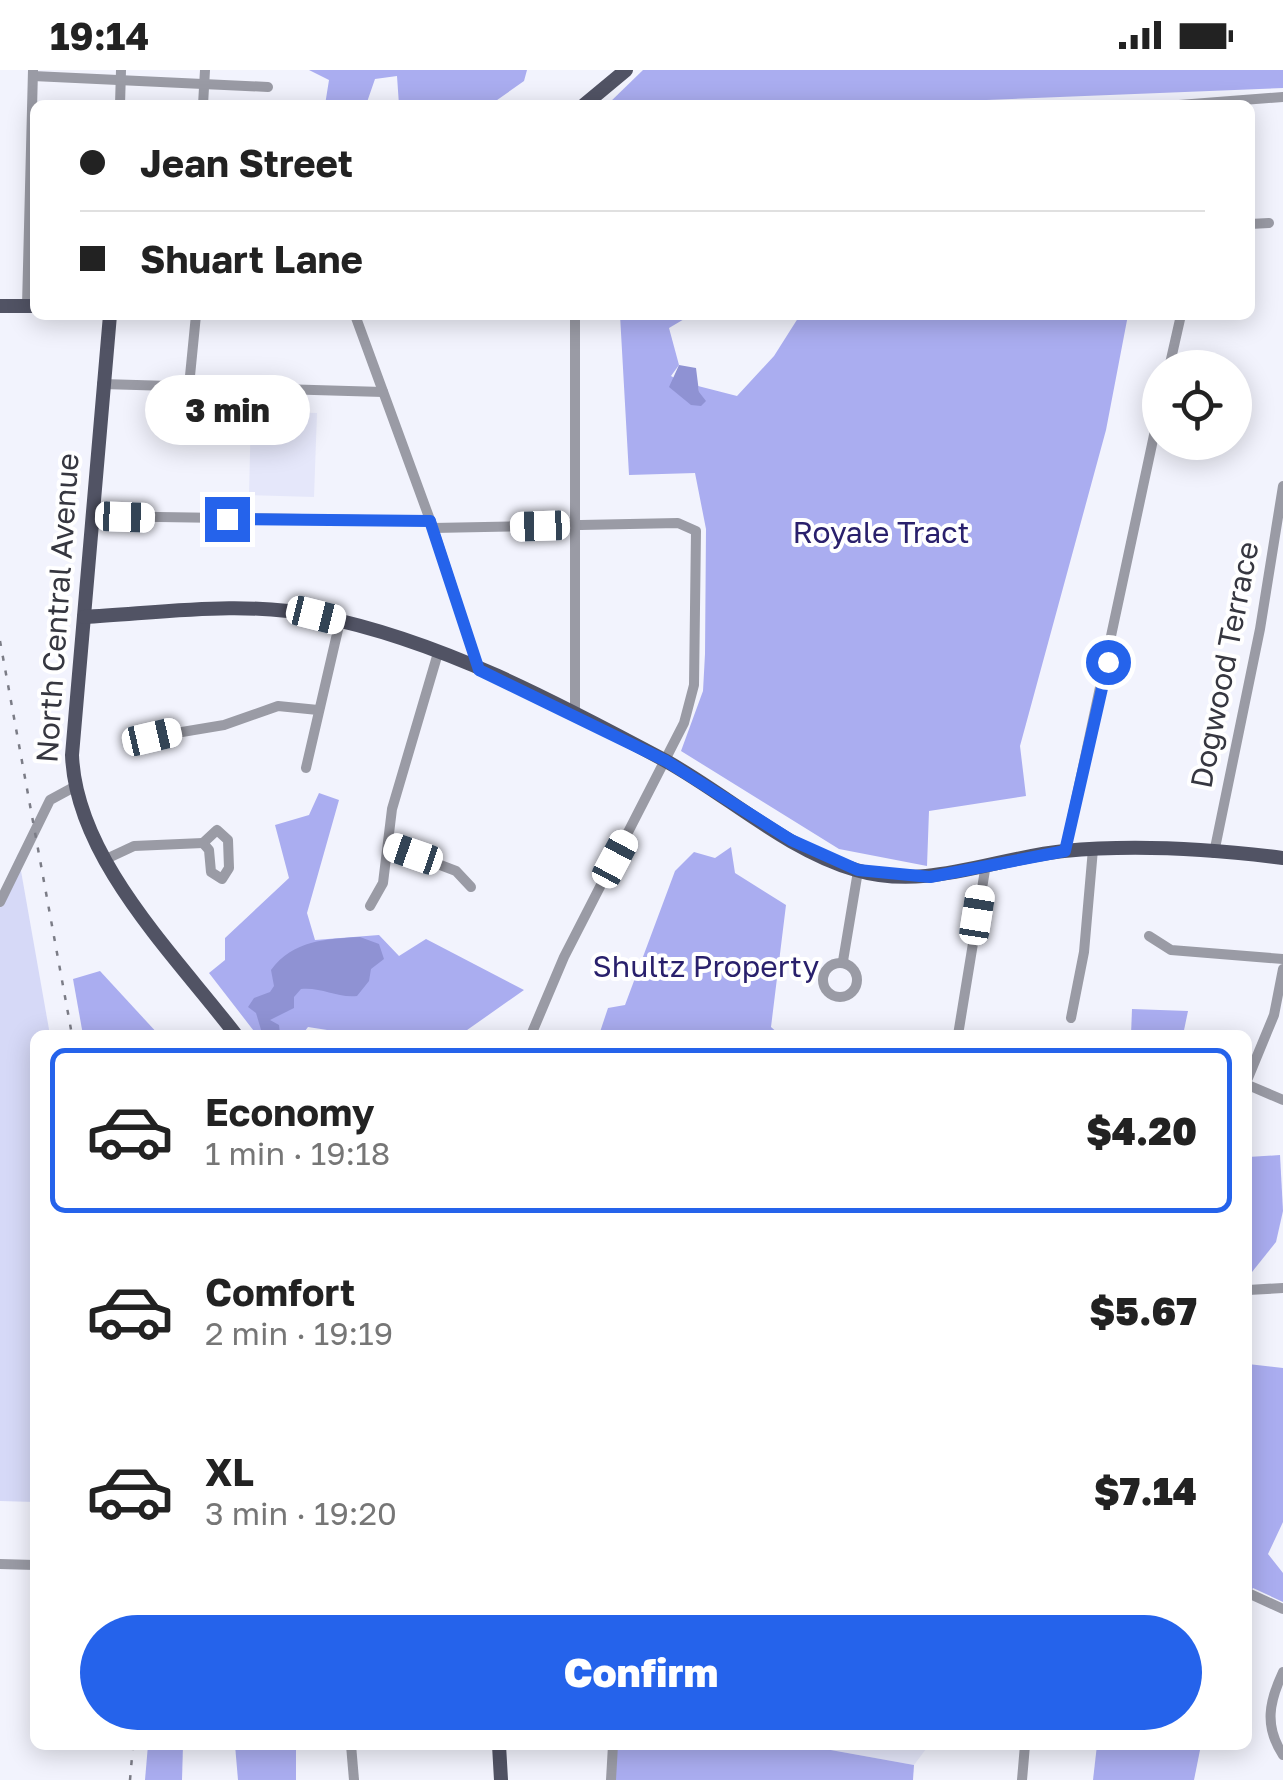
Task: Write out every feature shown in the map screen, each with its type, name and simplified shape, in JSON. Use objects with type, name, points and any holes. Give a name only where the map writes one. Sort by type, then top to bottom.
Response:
[{"type":"main road","points":[[590,100],[626,70]]},
{"type":"main road","points":[[0,306],[30,306]]},
{"type":"main road","name":"North Central Avenue","points":[[109,320],[72,755],[74,787],[87,830],[104,860],[232,1030]]},
{"type":"main road","points":[[84,617],[250,611],[340,621],[438,653],[574,714],[666,761],[791,840],[858,870],[930,877],[986,864],[1093,849],[1283,858]]},
{"type":"main road","points":[[499,1750],[501,1780]]},
{"type":"street","points":[[204,100],[205,70]]},
{"type":"street","points":[[32,100],[33,73],[121,75],[268,87]]},
{"type":"street","points":[[120,100],[121,75]]},
{"type":"street","points":[[1245,100],[1283,97]]},
{"type":"street","points":[[30,150],[30,241]]},
{"type":"street","points":[[1255,224],[1269,223]]},
{"type":"street","points":[[189,386],[196,320]]},
{"type":"street","points":[[356,320],[432,525],[479,670]]},
{"type":"street","points":[[574,714],[575,320]]},
{"type":"street","points":[[1172,350],[1179,320]]},
{"type":"street","points":[[102,384],[383,392]]},
{"type":"street","points":[[1065,851],[1102,696],[1149,460]]},
{"type":"street","name":"Dogwood Terrace","points":[[1214,853],[1263,612],[1283,486]]},
{"type":"street","points":[[94,516],[432,525],[678,523],[696,531],[694,685],[684,723],[564,957],[533,1030]]},
{"type":"street","points":[[306,768],[340,621]]},
{"type":"street","points":[[370,906],[383,883],[392,809],[438,653]]},
{"type":"street","points":[[152,737],[224,725],[278,706],[318,710]]},
{"type":"street","points":[[0,902],[50,800],[74,787]]},
{"type":"street","points":[[104,860],[134,846],[203,842]]},
{"type":"street","points":[[388,845],[456,871],[471,888]]},
{"type":"street","points":[[1070,1018],[1088,928],[1093,849]]},
{"type":"street","points":[[959,1030],[986,864]]},
{"type":"street","points":[[843,961],[858,870]]},
{"type":"street","points":[[1149,936],[1172,950],[1283,959]]},
{"type":"street","points":[[1252,1071],[1274,1014],[1283,970]]},
{"type":"street","points":[[1252,1083],[1283,1100]]},
{"type":"street","points":[[1252,1290],[1283,1288]]},
{"type":"street","points":[[0,1564],[30,1565]]},
{"type":"street","points":[[1252,1596],[1283,1609]]},
{"type":"street","points":[[1283,1672],[1269,1711],[1272,1735],[1283,1755]]},
{"type":"street","points":[[352,1750],[354,1780]]},
{"type":"street","points":[[611,1780],[614,1750]]},
{"type":"street","points":[[1022,1780],[1025,1750]]},
{"type":"shaded area","points":[[679,365],[696,368],[699,392],[706,401],[701,406],[691,405],[669,387]]},
{"type":"shaded area","points":[[251,411],[317,413],[314,497],[249,495]]},
{"type":"shaded area","points":[[18,854],[49,1030],[30,1030],[30,1502],[0,1501],[0,893]]},
{"type":"shaded area","points":[[360,937],[379,944],[384,959],[371,969],[369,981],[357,996],[301,989],[294,997],[294,1008],[270,1020],[279,1025],[280,1030],[261,1030],[256,1013],[248,1007],[254,998],[270,992],[274,986],[271,970],[289,952],[335,939]]},
{"type":"shaded area","points":[[831,1750],[925,1750],[914,1765]]},
{"type":"green space","points":[[309,70],[527,70],[524,81],[497,100],[399,100],[397,76],[375,79],[368,100],[326,100],[329,80]]},
{"type":"green space","points":[[643,70],[1283,70],[1283,88],[986,100],[612,100]]},
{"type":"green space","name":"Royale Tract","points":[[620,320],[683,320],[669,328],[679,365],[671,376],[699,392],[698,386],[737,396],[774,356],[797,320],[1127,320],[1106,430],[1020,746],[1026,796],[929,811],[927,866],[839,849],[681,751],[703,691],[706,529],[695,473],[629,475]]},
{"type":"green space","points":[[319,793],[339,800],[307,913],[315,940],[379,935],[399,956],[426,939],[524,990],[467,1030],[253,1030],[209,973],[225,960],[225,938],[289,878],[275,825],[309,815]]},
{"type":"green space","name":"Shultz Property","points":[[731,847],[735,873],[786,905],[771,1027],[774,1030],[601,1030],[608,1008],[625,1005],[675,871],[694,852],[715,858]]},
{"type":"green space","points":[[100,971],[154,1030],[82,1030],[73,979]]},
{"type":"green space","points":[[1132,1009],[1188,1011],[1184,1030],[1131,1030]]},
{"type":"green space","points":[[1280,1155],[1283,1211],[1276,1242],[1252,1272],[1252,1157]]},
{"type":"green space","points":[[1252,1364],[1283,1368],[1283,1522],[1268,1554],[1283,1573],[1283,1602],[1253,1588]]},
{"type":"green space","points":[[148,1750],[183,1750],[182,1780],[145,1780]]},
{"type":"green space","points":[[235,1750],[296,1750],[296,1780],[238,1780]]},
{"type":"green space","points":[[610,1750],[831,1750],[914,1765],[913,1780],[607,1780]]},
{"type":"green space","points":[[1096,1750],[1200,1750],[1194,1780],[1093,1780]]},
{"type":"railway","points":[[0,641],[71,1030]]},
{"type":"railway","points":[[130,1780],[133,1750]]},
{"type":"route","points":[[227,519],[430,521],[479,670],[666,761],[820,856],[869,873],[930,877],[1065,851],[1108,662]]}]
